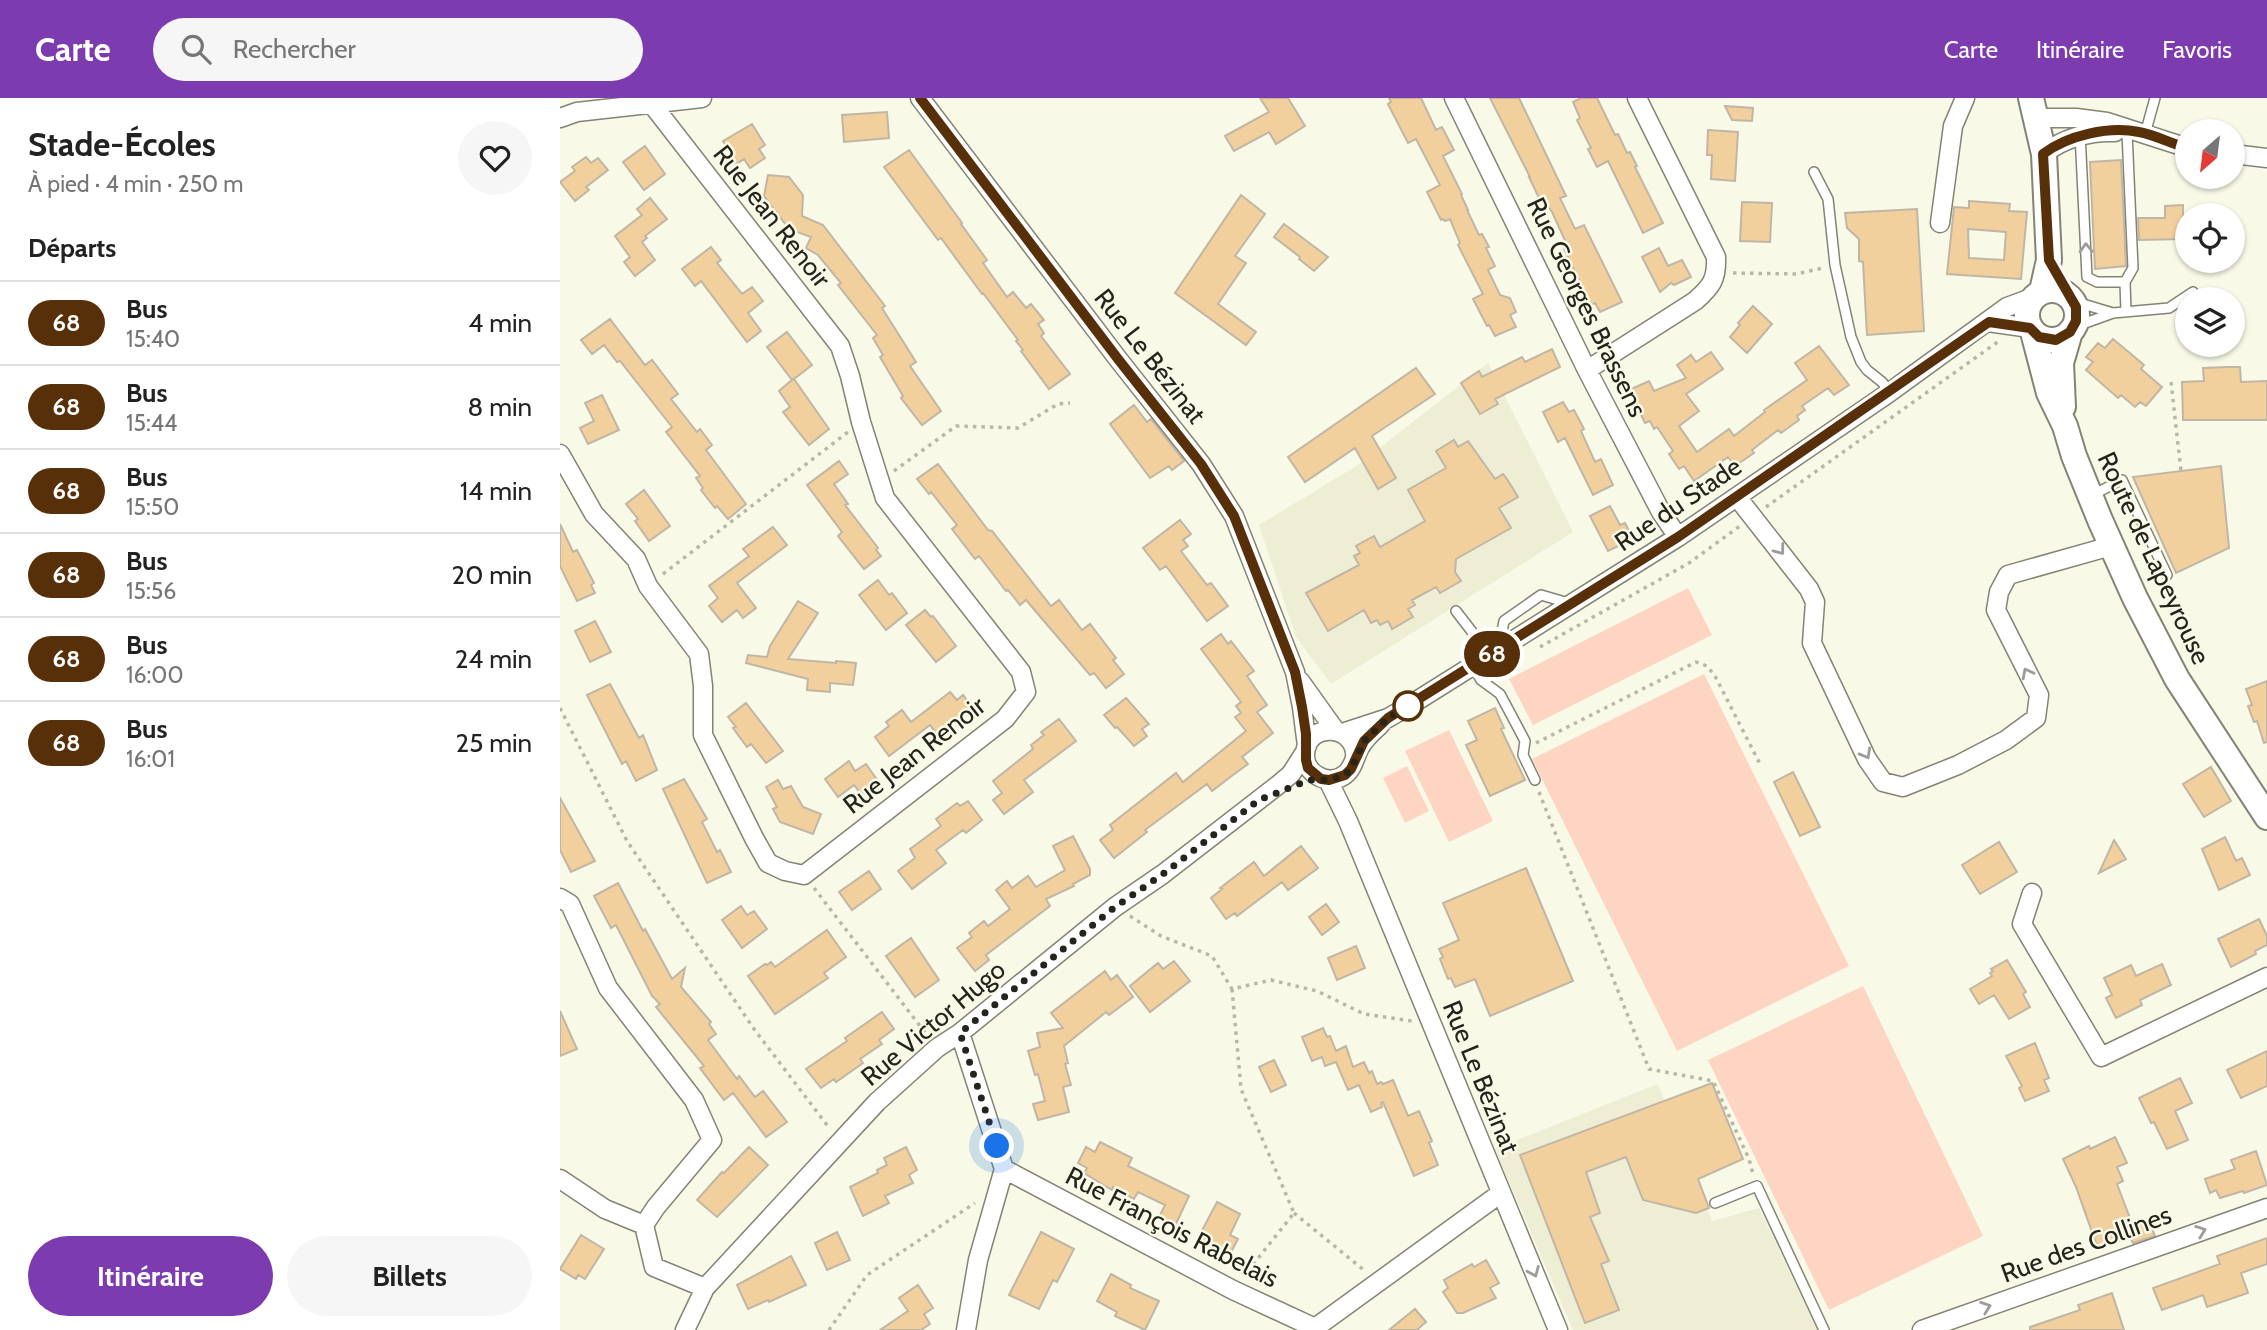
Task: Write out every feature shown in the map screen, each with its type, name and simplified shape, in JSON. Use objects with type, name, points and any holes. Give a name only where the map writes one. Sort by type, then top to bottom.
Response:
[{"type":"street","points":[[560,118],[577,112],[702,98]]},
{"type":"street","name":"Rue Le Bézinat","points":[[920,98],[1208,474],[1234,516],[1295,672],[1306,749]]},
{"type":"street","name":"Rue Georges Brassens","points":[[1454,98],[1587,370],[1661,512],[1678,537]]},
{"type":"street","points":[[1587,370],[1695,302],[1710,288],[1717,272],[1716,257],[1637,98]]},
{"type":"street","points":[[1940,223],[1953,126],[1965,98]]},
{"type":"street","name":"Rue Jean Renoir","points":[[650,103],[840,346],[886,498],[1021,671],[1026,692],[1006,719],[804,875]]},
{"type":"street","points":[[2038,294],[2049,260],[2043,154],[2034,108],[2107,122],[2175,144]]},
{"type":"street","points":[[2043,154],[2052,147],[2096,131],[2137,133]]},
{"type":"street","points":[[2245,155],[2267,158]]},
{"type":"street","points":[[1989,322],[2032,330],[2047,340],[2064,337],[2072,330],[2077,314],[2049,260]]},
{"type":"street","points":[[2032,330],[2026,315],[2029,302],[2038,294],[2055,290],[2070,298]]},
{"type":"street","name":"Rue du Stade","points":[[1353,764],[1364,741],[1388,718],[1678,537],[1890,392],[2007,307],[2038,294]]},
{"type":"street","name":"Route de Lapeyrouse","points":[[2032,330],[2049,393],[2135,598],[2177,680],[2267,817]]},
{"type":"street","name":"Route de Lapeyrouse","points":[[2065,426],[2061,363],[2072,330]]},
{"type":"street","points":[[560,454],[594,514],[636,559],[648,586],[699,654],[703,686],[703,735],[768,863],[785,871],[804,875]]},
{"type":"street","points":[[1737,497],[1809,589],[1815,602],[1812,643],[1867,759],[1883,782],[1903,787],[1958,765],[2006,740],[2036,718],[2039,695],[1996,610],[1999,592],[2008,575],[2112,546]]},
{"type":"street","name":"Rue Le Bézinat","points":[[1295,672],[1338,732]]},
{"type":"street","name":"Rue du Stade","points":[[1338,732],[1388,718]]},
{"type":"street","points":[[1326,730],[1338,732],[1349,738],[1353,746],[1353,764],[1337,779],[1324,779],[1308,768],[1306,749],[1312,737],[1319,733],[1326,730]]},
{"type":"street","name":"Rue Victor Hugo","points":[[685,1330],[705,1287],[877,1102],[937,1048],[960,1033],[1115,907],[1163,874],[1291,774],[1306,749]]},
{"type":"street","name":"Rue Le Bézinat","points":[[1353,764],[1348,790],[1356,844]]},
{"type":"street","name":"Rue Le Bézinat","points":[[1324,779],[1348,821],[1558,1330]]},
{"type":"street","name":"Rue Victor Hugo","points":[[1259,800],[1297,783],[1324,779]]},
{"type":"street","points":[[2032,894],[2022,925],[2101,1057],[2267,978]]},
{"type":"street","points":[[560,898],[570,904],[608,988],[694,1100],[712,1140],[644,1225],[654,1267],[705,1287]]},
{"type":"street","points":[[960,1033],[1002,1178],[978,1260],[966,1330]]},
{"type":"street","name":"Rue François Rabelais","points":[[1002,1178],[1316,1329]]},
{"type":"street","points":[[560,1180],[605,1209],[644,1225]]},
{"type":"street","points":[[1316,1329],[1501,1193]]},
{"type":"street","name":"Rue des Collines","points":[[1922,1330],[2267,1208]]},
{"type":"lane","points":[[2126,312],[2125,282],[2133,268],[2137,133],[2155,98]]},
{"type":"lane","points":[[2071,117],[2081,136],[2087,277],[2097,282],[2125,282]]},
{"type":"lane","points":[[1814,172],[1828,200],[1835,265],[1851,337],[1861,362],[1890,392]]},
{"type":"lane","points":[[2070,298],[2113,313]]},
{"type":"lane","points":[[2072,330],[2113,313],[2169,308],[2175,304]]},
{"type":"lane","points":[[2090,496],[2122,480],[2167,575]]},
{"type":"lane","points":[[1456,611],[1494,652]]},
{"type":"lane","points":[[1472,666],[1481,680],[1500,694],[1525,741],[1523,755],[1535,780]]},
{"type":"lane","points":[[1715,1203],[1757,1186],[1824,1330]]},
{"type":"path","points":[[1717,272],[1796,274],[1835,265]]},
{"type":"path","points":[[2171,382],[2181,471]]},
{"type":"path","points":[[881,481],[956,426],[1018,428],[1058,404],[1070,403]]},
{"type":"path","points":[[648,586],[861,422]]},
{"type":"path","points":[[1524,747],[1696,662],[1707,666],[1715,676],[1760,764]]},
{"type":"path","points":[[560,709],[627,841],[754,1028],[840,1142]]},
{"type":"path","points":[[1535,780],[1649,1069],[1713,1081],[1749,1159],[1757,1186]]},
{"type":"path","points":[[804,875],[937,1048]]},
{"type":"path","points":[[1115,907],[1161,936],[1212,956],[1232,989],[1241,1089],[1294,1213],[1378,1282]]},
{"type":"path","points":[[1232,989],[1271,980],[1317,991],[1364,1013],[1431,1024]]},
{"type":"path","points":[[829,1330],[867,1275],[1002,1178]]},
{"type":"path","points":[[1233,1290],[1294,1213]]},
{"type":"shaded area","points":[[1488,363],[1573,532],[1331,684],[1296,637],[1259,525],[1358,465]]},
{"type":"shaded area","points":[[1688,588],[1712,635],[1533,725],[1509,679]]},
{"type":"shaded area","points":[[1704,674],[1849,966],[1677,1051],[1532,759]]},
{"type":"shaded area","points":[[1449,730],[1493,821],[1449,842],[1405,751]]},
{"type":"shaded area","points":[[1407,766],[1429,811],[1405,823],[1383,778]]},
{"type":"shaded area","points":[[1863,986],[1983,1236],[1829,1310],[1708,1060]]},
{"type":"shaded area","points":[[1658,1084],[1712,1221],[1759,1208],[1817,1330],[1573,1330],[1495,1149]]},
{"type":"building","points":[[1260,98],[1288,98],[1305,126],[1276,144],[1269,132],[1234,151],[1225,136],[1269,112]]},
{"type":"building","points":[[1389,98],[1421,98],[1436,130],[1442,127],[1454,150],[1443,156],[1479,235],[1482,234],[1489,247],[1486,248],[1495,266],[1488,270],[1500,295],[1510,298],[1516,312],[1510,315],[1516,327],[1495,336],[1489,325],[1487,326],[1473,299],[1483,294],[1458,245],[1460,243],[1450,219],[1441,220],[1427,192],[1440,185],[1416,139],[1408,143],[1388,104],[1391,102]]},
{"type":"building","points":[[1490,98],[1519,98],[1566,196],[1560,198],[1575,229],[1584,225],[1622,302],[1600,312],[1595,303],[1591,305],[1564,249],[1568,247],[1552,212],[1542,197],[1539,198]]},
{"type":"building","points":[[1581,98],[1597,98],[1615,135],[1618,134],[1627,153],[1630,152],[1663,223],[1643,233],[1608,161],[1597,167],[1577,120],[1580,118],[1573,102]]},
{"type":"building","points":[[1725,106],[1753,108],[1752,121],[1732,120]]},
{"type":"building","points":[[887,112],[889,138],[844,142],[842,115]]},
{"type":"building","points":[[752,124],[765,145],[759,149],[765,158],[750,168],[744,159],[736,164],[723,141]]},
{"type":"building","points":[[1708,130],[1738,132],[1735,181],[1711,179],[1712,155],[1707,155]]},
{"type":"building","points":[[645,146],[665,174],[644,190],[623,162]]},
{"type":"building","points":[[909,150],[987,260],[983,263],[1007,297],[1013,292],[1026,308],[1031,304],[1044,320],[1038,324],[1044,333],[1041,336],[1070,374],[1049,389],[1021,351],[1023,350],[1016,341],[1018,340],[884,167]]},
{"type":"building","points":[[586,157],[591,163],[598,158],[608,170],[586,187],[589,190],[575,201],[560,182],[575,171],[572,167]]},
{"type":"building","points":[[2121,160],[2126,266],[2095,269],[2090,162]]},
{"type":"building","points":[[768,175],[789,177],[803,195],[802,216],[823,225],[885,306],[882,308],[916,362],[910,366],[941,411],[922,425],[901,398],[903,396],[880,357],[883,355],[873,338],[877,335],[838,285],[841,283],[818,255],[806,248],[811,237],[789,229],[764,196]]},
{"type":"building","points":[[1241,195],[1265,214],[1235,256],[1246,263],[1218,304],[1256,332],[1246,345],[1175,293]]},
{"type":"building","points":[[650,198],[667,219],[645,236],[647,238],[642,242],[655,260],[635,276],[624,262],[630,257],[615,236],[642,215],[637,209]]},
{"type":"building","points":[[1969,201],[2010,204],[2009,211],[2027,212],[2021,279],[1947,274],[1954,207],[1969,208]],"holes":[[[1968,229],[2006,232],[2004,260],[1969,258]]]},
{"type":"building","points":[[1742,202],[1772,203],[1770,242],[1740,241]]},
{"type":"building","points":[[2175,205],[2175,239],[2139,240],[2138,218],[2165,218],[2165,206]]},
{"type":"building","points":[[1917,209],[1924,331],[1867,335],[1859,239],[1847,228],[1845,213]]},
{"type":"building","points":[[1284,224],[1328,257],[1314,271],[1274,237]]},
{"type":"building","points":[[711,247],[721,260],[717,263],[742,294],[752,287],[763,301],[748,313],[761,331],[747,342],[701,281],[695,286],[682,269]]},
{"type":"building","points":[[1659,248],[1668,266],[1682,260],[1691,277],[1674,285],[1671,283],[1660,292],[1642,257]]},
{"type":"building","points":[[1753,306],[1772,324],[1747,353],[1730,337]]},
{"type":"building","points":[[610,319],[645,365],[652,360],[678,394],[671,399],[697,432],[700,429],[712,445],[706,450],[746,504],[728,519],[701,490],[703,488],[696,478],[700,476],[666,432],[672,427],[620,361],[617,362],[604,345],[592,354],[581,340]]},
{"type":"building","points":[[787,332],[812,365],[794,379],[829,429],[809,445],[783,412],[790,407],[779,391],[792,380],[767,347]]},
{"type":"building","points":[[2113,339],[2144,365],[2141,369],[2162,387],[2146,406],[2140,402],[2135,407],[2121,395],[2118,398],[2086,370],[2093,362],[2086,357],[2098,343],[2105,348]]},
{"type":"building","points":[[1819,346],[1849,385],[1834,395],[1828,388],[1802,406],[1805,410],[1797,416],[1799,420],[1781,433],[1778,430],[1752,450],[1754,453],[1735,466],[1728,457],[1694,481],[1684,466],[1679,469],[1669,454],[1673,451],[1657,427],[1654,429],[1650,421],[1645,423],[1629,390],[1649,381],[1654,391],[1686,378],[1677,365],[1691,355],[1696,362],[1711,352],[1723,369],[1686,394],[1699,411],[1679,426],[1697,452],[1729,429],[1734,436],[1765,412],[1764,410],[1807,380],[1795,363]]},
{"type":"building","points":[[1552,349],[1560,367],[1495,399],[1498,404],[1480,414],[1461,383],[1479,371],[1482,377],[1522,357],[1525,362]]},
{"type":"building","points":[[2240,367],[2241,382],[2267,381],[2267,420],[2183,420],[2182,382],[2204,381],[2203,368]]},
{"type":"building","points":[[1416,368],[1435,394],[1372,436],[1396,478],[1378,489],[1355,448],[1305,482],[1288,457]]},
{"type":"building","points":[[602,395],[619,430],[588,444],[580,428],[594,421],[585,403]]},
{"type":"building","points":[[1563,402],[1569,412],[1574,410],[1584,429],[1581,431],[1595,462],[1601,459],[1613,485],[1593,495],[1565,438],[1558,442],[1543,412]]},
{"type":"building","points":[[1134,405],[1147,422],[1151,419],[1184,461],[1172,470],[1169,466],[1150,478],[1110,424]]},
{"type":"building","points":[[1454,440],[1458,447],[1468,441],[1495,479],[1503,474],[1507,479],[1518,497],[1499,508],[1511,528],[1456,559],[1455,572],[1461,581],[1440,593],[1436,587],[1412,600],[1415,605],[1408,609],[1413,617],[1392,629],[1388,621],[1380,625],[1377,620],[1371,623],[1364,610],[1328,631],[1306,593],[1359,565],[1354,556],[1360,553],[1356,546],[1374,536],[1380,547],[1425,521],[1408,490],[1446,468],[1436,451]]},
{"type":"building","points":[[839,461],[848,474],[834,484],[848,504],[845,505],[878,548],[876,550],[881,556],[864,569],[838,536],[842,532],[807,485]]},
{"type":"building","points":[[938,464],[1051,606],[1059,600],[1082,630],[1090,624],[1116,658],[1113,660],[1124,674],[1106,688],[1094,673],[1090,675],[1026,600],[1020,605],[979,556],[975,559],[952,529],[957,525],[917,479]]},
{"type":"building","points":[[2221,466],[2229,548],[2176,573],[2133,477]]},
{"type":"building","points":[[644,490],[670,526],[649,541],[635,521],[638,519],[626,504]]},
{"type":"building","points":[[1610,506],[1620,525],[1625,523],[1633,539],[1608,551],[1590,516]]},
{"type":"building","points":[[1180,520],[1191,534],[1183,540],[1188,546],[1181,551],[1207,585],[1211,583],[1228,606],[1207,621],[1166,566],[1160,570],[1143,548]]},
{"type":"building","points":[[560,524],[573,552],[577,550],[594,583],[591,585],[595,593],[577,601],[560,566]]},
{"type":"building","points":[[773,527],[787,545],[737,583],[756,608],[743,618],[737,610],[722,622],[709,606],[718,598],[709,586],[749,556],[743,549]]},
{"type":"building","points":[[878,580],[907,613],[886,630],[859,595]]},
{"type":"building","points":[[798,601],[818,613],[788,659],[856,663],[853,685],[830,683],[830,692],[807,690],[808,679],[746,663],[748,655],[767,657],[770,646]]},
{"type":"building","points":[[925,610],[933,616],[956,646],[936,662],[906,625]]},
{"type":"building","points":[[595,621],[611,652],[590,662],[575,631]]},
{"type":"building","points":[[1221,634],[1228,644],[1231,641],[1254,671],[1247,676],[1267,705],[1257,712],[1273,733],[1242,757],[1248,764],[1212,791],[1207,784],[1145,830],[1147,832],[1114,858],[1100,840],[1113,830],[1110,825],[1176,773],[1183,782],[1246,731],[1235,717],[1241,713],[1236,706],[1241,702],[1201,649]]},
{"type":"building","points":[[2267,681],[2267,742],[2264,743],[2257,721],[2254,722],[2248,706],[2252,705],[2246,689]]},
{"type":"building","points":[[610,684],[639,738],[643,735],[657,770],[636,781],[626,761],[622,764],[587,695]]},
{"type":"building","points":[[950,692],[957,700],[963,695],[973,708],[938,736],[930,725],[889,756],[875,737],[889,726],[886,722],[902,710],[911,722]]},
{"type":"building","points":[[1126,698],[1149,724],[1142,729],[1147,736],[1134,746],[1104,715]]},
{"type":"building","points":[[746,703],[783,751],[766,763],[751,744],[747,747],[728,717]]},
{"type":"building","points":[[1495,708],[1504,728],[1501,729],[1525,780],[1490,796],[1466,745],[1477,740],[1468,721]]},
{"type":"building","points":[[1059,719],[1076,741],[1024,780],[1033,792],[1004,814],[993,800],[1002,793],[993,781],[1033,749],[1031,745],[1044,735],[1041,732]]},
{"type":"building","points":[[849,761],[855,771],[866,764],[878,781],[861,794],[854,785],[838,797],[825,779]]},
{"type":"building","points":[[2211,767],[2231,801],[2204,817],[2183,784]]},
{"type":"building","points":[[1793,772],[1820,827],[1800,836],[1774,782]]},
{"type":"building","points":[[684,779],[707,819],[702,822],[717,852],[720,850],[731,872],[707,883],[663,789]]},
{"type":"building","points":[[778,780],[783,789],[791,786],[803,807],[821,814],[813,834],[780,822],[773,809],[777,807],[766,787]]},
{"type":"building","points":[[560,798],[595,861],[571,872],[560,850]]},
{"type":"building","points":[[968,801],[982,820],[966,833],[963,830],[936,850],[946,863],[912,889],[898,871],[915,858],[910,849],[941,826],[936,819],[957,803],[960,806]]},
{"type":"building","points":[[1073,836],[1090,869],[1090,875],[1046,899],[1050,906],[986,955],[989,960],[975,971],[957,948],[972,937],[969,933],[984,921],[988,926],[1010,909],[996,890],[1007,881],[1012,888],[1028,876],[1036,887],[1065,870],[1053,846]]},
{"type":"building","points":[[2225,837],[2236,861],[2242,858],[2250,875],[2219,890],[2202,849]]},
{"type":"building","points":[[2114,840],[2126,859],[2099,873]]},
{"type":"building","points":[[1999,842],[2017,872],[1980,894],[1962,865]]},
{"type":"building","points":[[1301,846],[1318,868],[1288,890],[1282,882],[1237,916],[1235,913],[1226,919],[1211,898],[1222,889],[1220,888],[1254,862],[1264,876]]},
{"type":"building","points":[[1526,868],[1573,981],[1490,1016],[1475,979],[1455,987],[1451,978],[1448,979],[1439,949],[1459,940],[1443,903]]},
{"type":"building","points":[[869,871],[881,889],[852,910],[839,892]]},
{"type":"building","points":[[618,883],[672,979],[685,968],[681,987],[711,1022],[709,1024],[716,1034],[708,1040],[737,1079],[739,1076],[755,1097],[763,1091],[787,1122],[766,1137],[733,1093],[724,1100],[700,1068],[704,1066],[656,1007],[660,1004],[652,996],[616,925],[611,928],[594,896]]},
{"type":"building","points":[[1326,904],[1339,922],[1322,935],[1309,917]]},
{"type":"building","points":[[741,906],[747,915],[754,911],[767,929],[742,948],[722,920]]},
{"type":"building","points":[[2259,919],[2267,936],[2267,945],[2231,967],[2218,939]]},
{"type":"building","points":[[827,930],[846,957],[824,973],[828,978],[775,1014],[748,976],[771,962],[775,967]]},
{"type":"building","points":[[911,938],[939,980],[915,997],[886,956]]},
{"type":"building","points":[[1356,946],[1365,968],[1337,980],[1328,958]]},
{"type":"building","points":[[2007,960],[2026,992],[2023,994],[2030,1007],[2009,1019],[1994,995],[1979,1004],[1970,989],[1992,976],[1991,969]]},
{"type":"building","points":[[1174,961],[1190,981],[1150,1012],[1130,986],[1158,963],[1163,969]]},
{"type":"building","points":[[2162,964],[2171,985],[2140,1000],[2142,1005],[2116,1018],[2106,998],[2112,995],[2104,978],[2131,965],[2136,976]]},
{"type":"building","points":[[1105,971],[1111,980],[1117,975],[1133,997],[1109,1015],[1106,1012],[1064,1046],[1068,1063],[1065,1064],[1071,1085],[1063,1087],[1069,1112],[1038,1120],[1033,1104],[1045,1101],[1028,1051],[1040,1047],[1037,1033],[1063,1028],[1051,1013]]},
{"type":"building","points":[[560,1011],[577,1049],[560,1056]]},
{"type":"building","points":[[882,1012],[894,1029],[879,1040],[882,1044],[860,1059],[863,1063],[836,1082],[834,1079],[821,1088],[806,1069],[847,1041],[845,1038]]},
{"type":"building","points":[[1323,1028],[1327,1037],[1330,1036],[1336,1051],[1346,1046],[1353,1067],[1364,1062],[1369,1073],[1372,1071],[1377,1084],[1393,1080],[1408,1116],[1419,1111],[1432,1141],[1429,1143],[1438,1165],[1414,1176],[1383,1102],[1382,1107],[1371,1112],[1359,1085],[1348,1090],[1336,1062],[1325,1066],[1322,1057],[1312,1061],[1302,1037]]},
{"type":"building","points":[[2035,1043],[2049,1078],[2044,1080],[2049,1091],[2025,1101],[2019,1088],[2022,1086],[2006,1056]]},
{"type":"building","points":[[2267,1051],[2267,1086],[2241,1098],[2227,1070]]},
{"type":"building","points":[[1274,1060],[1286,1085],[1271,1092],[1259,1067]]},
{"type":"building","points":[[2180,1078],[2192,1103],[2175,1111],[2188,1140],[2167,1149],[2139,1098]]},
{"type":"building","points":[[1712,1083],[1743,1159],[1698,1179],[1709,1208],[1696,1213],[1643,1200],[1626,1157],[1586,1172],[1600,1213],[1590,1217],[1609,1261],[1601,1264],[1619,1310],[1585,1323],[1520,1155]]},
{"type":"building","points":[[2115,1137],[2127,1163],[2117,1167],[2123,1181],[2117,1184],[2133,1226],[2148,1219],[2155,1236],[2133,1243],[2130,1237],[2098,1249],[2063,1159]]},
{"type":"building","points":[[1100,1142],[1132,1158],[1128,1166],[1189,1196],[1175,1226],[1159,1217],[1165,1205],[1138,1192],[1134,1199],[1113,1187],[1112,1190],[1084,1173],[1087,1168],[1078,1163],[1086,1147],[1095,1152]]},
{"type":"building","points":[[749,1147],[768,1165],[717,1217],[697,1200]]},
{"type":"building","points":[[906,1147],[917,1170],[909,1175],[913,1183],[885,1196],[889,1203],[863,1216],[850,1187],[878,1173],[877,1170],[887,1165],[884,1158]]},
{"type":"building","points":[[2256,1151],[2267,1185],[2220,1198],[2216,1190],[2210,1193],[2205,1179],[2235,1169],[2231,1160]]},
{"type":"building","points":[[1217,1202],[1240,1214],[1230,1235],[1238,1239],[1230,1254],[1198,1238]]},
{"type":"building","points":[[837,1232],[850,1260],[827,1270],[815,1243]]},
{"type":"building","points":[[1041,1232],[1074,1249],[1057,1282],[1053,1280],[1039,1309],[1009,1295]]},
{"type":"building","points":[[581,1235],[604,1249],[585,1279],[578,1275],[576,1279],[560,1269]]},
{"type":"building","points":[[2267,1238],[2267,1264],[2241,1273],[2248,1293],[2207,1307],[2203,1295],[2162,1310],[2153,1288],[2220,1264],[2217,1256]]},
{"type":"building","points":[[791,1256],[806,1285],[748,1309],[737,1285]]},
{"type":"building","points":[[1486,1260],[1499,1283],[1490,1288],[1496,1298],[1463,1313],[1457,1313],[1443,1292],[1448,1288],[1444,1280],[1472,1264],[1474,1267]]},
{"type":"building","points":[[1111,1274],[1131,1285],[1130,1288],[1159,1301],[1145,1330],[1115,1316],[1117,1312],[1097,1301]]},
{"type":"building","points":[[918,1285],[933,1308],[924,1314],[930,1324],[921,1330],[880,1330],[908,1311],[899,1298]]},
{"type":"building","points":[[2112,1293],[2124,1330],[2030,1330],[2030,1327],[2080,1310],[2078,1305]]},
{"type":"building","points":[[1415,1309],[1426,1322],[1417,1330],[1389,1330]]},
{"type":"bus line","name":"68","points":[[920,98],[1201,464],[1234,516],[1295,672],[1306,734],[1308,768],[1321,779],[1329,780],[1337,779],[1351,769],[1364,741],[1388,718],[1678,537],[1989,322],[2030,328],[2039,337],[2047,340],[2064,337],[2074,327],[2077,314],[2073,301],[2049,260],[2043,154],[2052,147],[2096,131],[2139,132],[2175,144]]},
{"type":"route","points":[[997,1146],[960,1033],[1115,907],[1163,874],[1259,800],[1297,783],[1337,779],[1345,775],[1351,769],[1364,741],[1388,718],[1408,706]]}]
